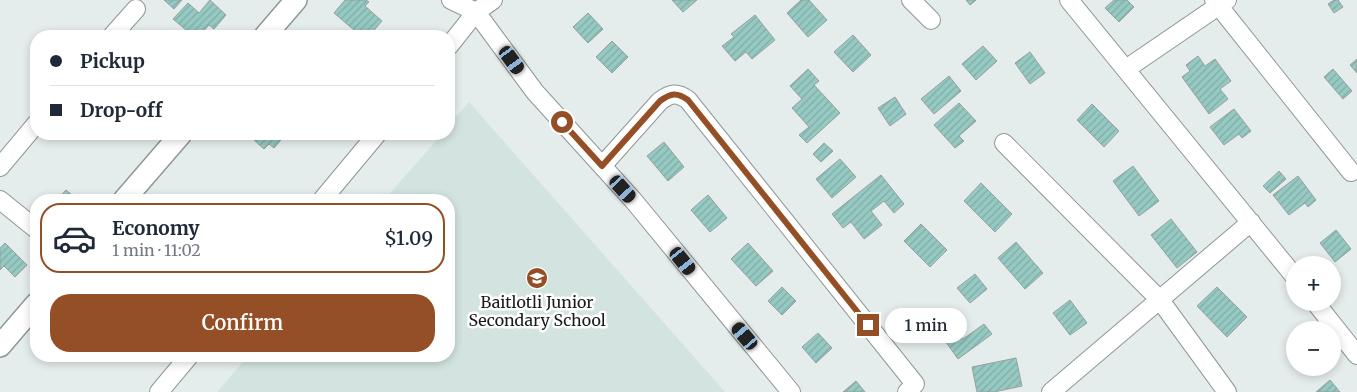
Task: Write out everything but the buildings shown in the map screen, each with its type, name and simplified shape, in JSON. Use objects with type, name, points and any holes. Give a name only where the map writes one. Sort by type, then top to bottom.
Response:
[{"type":"street","points":[[270,30],[296,0]]},
{"type":"street","points":[[451,0],[476,12],[535,92],[633,200],[791,392]]},
{"type":"street","points":[[455,38],[476,12],[493,0]]},
{"type":"street","points":[[911,0],[931,20]]},
{"type":"street","points":[[1069,0],[1286,266]]},
{"type":"street","points":[[1126,69],[1220,2],[1351,172]]},
{"type":"street","points":[[117,30],[136,9]]},
{"type":"street","points":[[602,166],[660,101],[668,94],[680,94],[688,100],[915,390]]},
{"type":"street","points":[[0,167],[30,131]]},
{"type":"street","points":[[129,194],[176,140]]},
{"type":"street","points":[[327,194],[372,140]]},
{"type":"street","points":[[1004,142],[1160,300],[1227,392]]},
{"type":"street","points":[[0,200],[30,224]]},
{"type":"street","points":[[1051,392],[1251,222]]},
{"type":"street","points":[[0,346],[30,311]]},
{"type":"street","points":[[1322,311],[1357,355]]},
{"type":"street","points":[[159,392],[184,362]]},
{"type":"shaded area","name":"Baitlotli Junior Secondary School","points":[[469,102],[725,392],[217,392],[243,362],[455,362],[455,194],[389,194],[437,140],[455,140],[455,118]]},
{"type":"place","name":"Baitlotli Junior Secondary School","points":[[537,278]]},
{"type":"route","points":[[562,122],[602,166],[660,101],[668,94],[680,94],[688,100],[868,325]]}]
